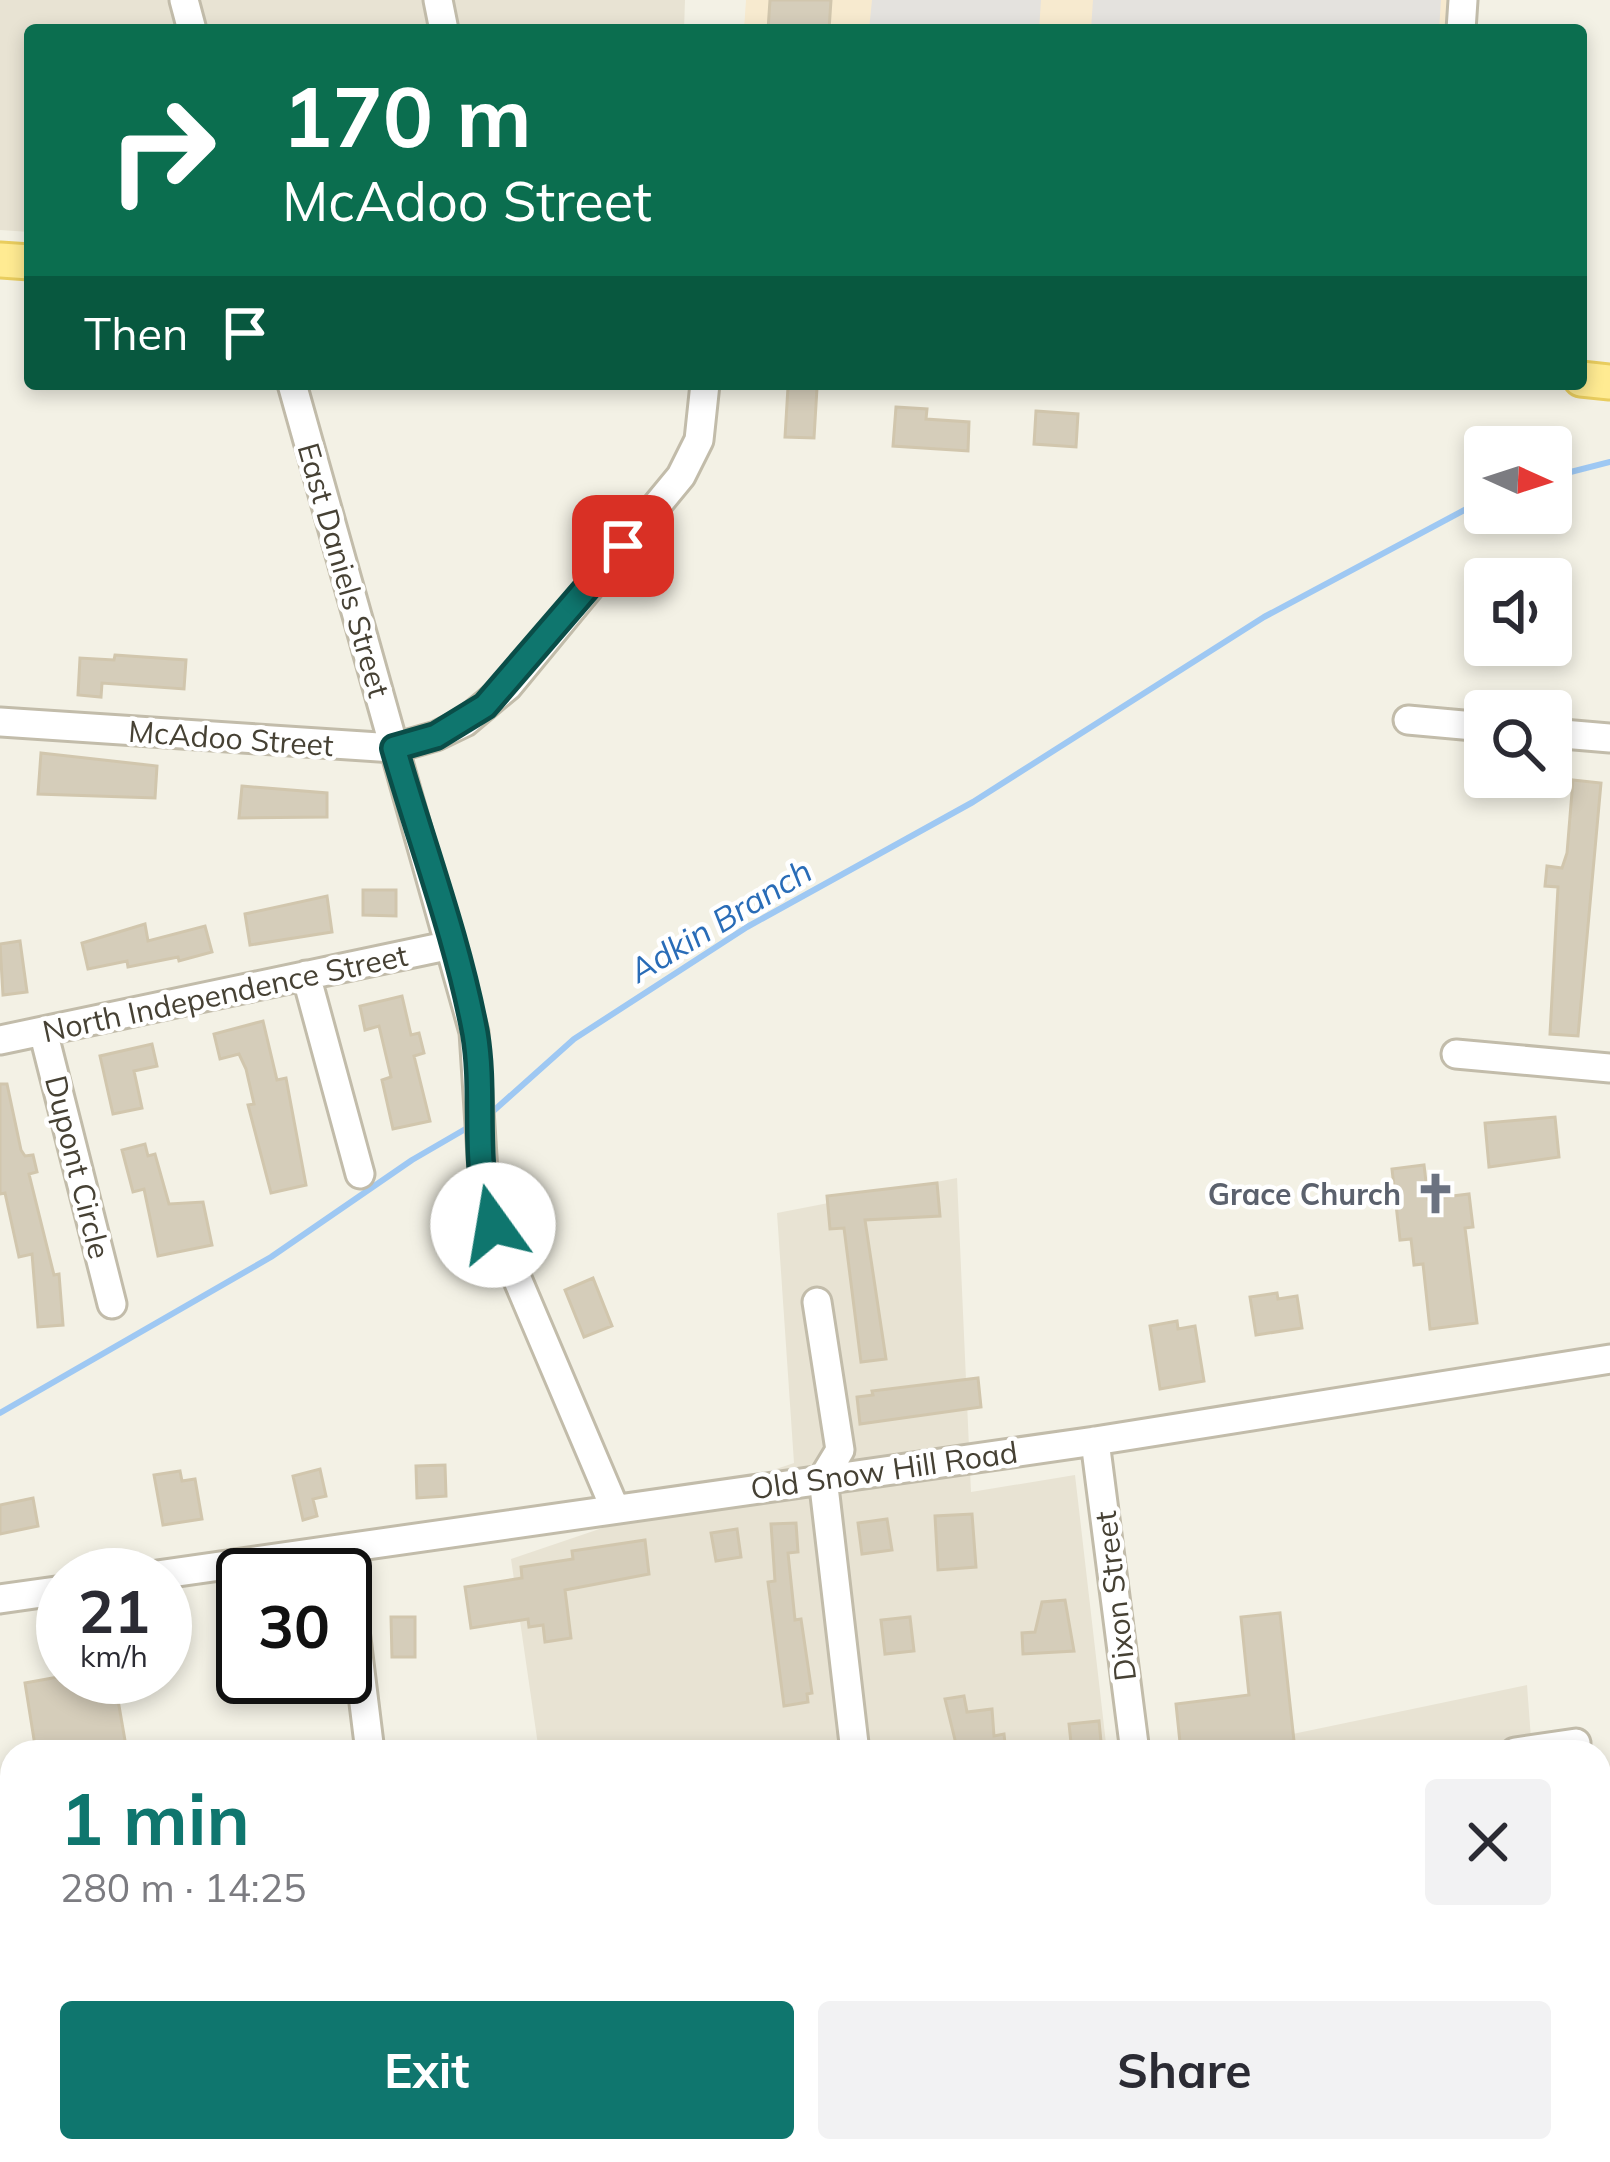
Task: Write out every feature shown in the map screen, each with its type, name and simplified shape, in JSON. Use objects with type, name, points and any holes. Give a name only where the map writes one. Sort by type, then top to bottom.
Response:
[{"type":"street","name":"East Daniels Street","points":[[294,390],[474,1031],[485,1202],[615,1509]]},
{"type":"street","name":"McAdoo Street","points":[[0,722],[394,748],[465,722],[508,686],[681,476],[699,440],[704,390]]},
{"type":"street","points":[[1408,720],[1464,725]]},
{"type":"street","points":[[1572,735],[1610,739]]},
{"type":"street","name":"North Independence Street","points":[[0,1040],[451,945]]},
{"type":"street","points":[[307,975],[360,1174]]},
{"type":"street","name":"Dupont Circle","points":[[43,1031],[112,1304]]},
{"type":"street","points":[[1456,1054],[1610,1068]]},
{"type":"street","points":[[817,1302],[840,1450],[823,1478],[854,1740]]},
{"type":"street","name":"Old Snow Hill Road","points":[[351,1548],[1095,1441],[1610,1359]]},
{"type":"street","name":"Dixon Street","points":[[1095,1441],[1133,1740]]},
{"type":"street","points":[[0,1599],[36,1594]]},
{"type":"street","points":[[364,1704],[368,1740]]},
{"type":"shaded area","points":[[0,0],[685,0],[684,24],[24,24],[24,232],[0,230]]},
{"type":"shaded area","points":[[746,0],[1463,0],[1461,24],[744,24]]},
{"type":"shaded area","points":[[872,0],[1041,0],[1039,24],[870,24]]},
{"type":"shaded area","points":[[1093,0],[1441,0],[1439,24],[1091,24]]},
{"type":"shaded area","points":[[957,1178],[971,1492],[1075,1475],[1106,1740],[537,1740],[511,1559],[794,1463],[777,1213]]},
{"type":"shaded area","points":[[1527,1685],[1531,1740],[1264,1740]]},
{"type":"building","points":[[770,0],[831,0],[829,24],[768,24]]},
{"type":"building","points":[[788,390],[817,390],[814,438],[785,437]]},
{"type":"building","points":[[896,407],[927,409],[926,419],[969,422],[968,451],[893,446]]},
{"type":"building","points":[[1036,411],[1078,414],[1076,447],[1034,444]]},
{"type":"building","points":[[115,655],[186,660],[184,689],[102,683],[101,697],[78,695],[80,658],[114,660]]},
{"type":"building","points":[[41,753],[157,766],[155,798],[38,794]]},
{"type":"building","points":[[1573,780],[1601,783],[1578,1036],[1550,1034],[1558,887],[1545,886],[1547,866],[1562,868],[1567,853]]},
{"type":"building","points":[[242,786],[327,793],[327,817],[239,818]]},
{"type":"building","points":[[363,890],[396,890],[396,916],[363,915]]},
{"type":"building","points":[[327,896],[332,932],[250,945],[245,914]]},
{"type":"building","points":[[145,924],[148,941],[205,926],[212,952],[179,961],[178,957],[128,967],[127,961],[88,969],[82,943]]},
{"type":"building","points":[[20,941],[27,992],[3,995],[0,944]]},
{"type":"building","points":[[402,996],[411,1035],[419,1033],[424,1053],[414,1056],[430,1121],[393,1129],[382,1080],[391,1077],[379,1026],[365,1030],[360,1006]]},
{"type":"building","points":[[263,1021],[277,1080],[286,1078],[306,1185],[271,1193],[248,1105],[254,1104],[246,1069],[239,1054],[220,1059],[214,1034]]},
{"type":"building","points":[[152,1044],[157,1066],[134,1071],[142,1108],[113,1114],[100,1056]]},
{"type":"building","points":[[0,1084],[7,1084],[21,1150],[25,1156],[33,1155],[37,1172],[29,1174],[54,1275],[59,1274],[63,1325],[38,1327],[32,1254],[19,1257],[5,1193],[0,1194]]},
{"type":"building","points":[[1555,1117],[1559,1157],[1489,1167],[1485,1123]]},
{"type":"building","points":[[145,1144],[148,1156],[155,1154],[169,1204],[203,1202],[212,1245],[158,1256],[144,1189],[133,1192],[122,1150]]},
{"type":"building","points":[[1424,1165],[1428,1199],[1469,1194],[1473,1227],[1465,1228],[1477,1323],[1430,1329],[1423,1264],[1414,1265],[1411,1239],[1400,1240],[1392,1169]]},
{"type":"building","points":[[937,1183],[940,1216],[865,1220],[886,1359],[861,1362],[844,1228],[830,1229],[827,1196]]},
{"type":"building","points":[[593,1278],[612,1326],[584,1337],[565,1290]]},
{"type":"building","points":[[1277,1293],[1278,1299],[1297,1296],[1302,1328],[1256,1335],[1250,1297]]},
{"type":"building","points":[[1177,1321],[1178,1329],[1195,1326],[1204,1381],[1160,1389],[1150,1326]]},
{"type":"building","points":[[978,1378],[981,1407],[860,1424],[857,1397],[873,1395],[872,1391]]},
{"type":"building","points":[[445,1465],[446,1496],[417,1498],[416,1466]]},
{"type":"building","points":[[320,1469],[326,1496],[313,1499],[317,1516],[303,1520],[293,1476]]},
{"type":"building","points":[[180,1471],[182,1481],[195,1479],[202,1519],[163,1525],[154,1475]]},
{"type":"building","points":[[33,1498],[38,1526],[0,1534],[0,1505]]},
{"type":"building","points":[[972,1514],[976,1567],[938,1570],[935,1516]]},
{"type":"building","points":[[887,1519],[892,1550],[862,1554],[858,1523]]},
{"type":"building","points":[[796,1523],[798,1552],[788,1553],[795,1620],[801,1619],[812,1693],[807,1694],[808,1702],[784,1706],[768,1582],[775,1581],[771,1524]]},
{"type":"building","points":[[737,1529],[741,1557],[716,1561],[711,1533]]},
{"type":"building","points":[[645,1540],[649,1574],[565,1590],[571,1638],[545,1642],[543,1625],[529,1627],[528,1619],[471,1628],[465,1587],[522,1578],[521,1567],[573,1559],[572,1551]]},
{"type":"building","points":[[1065,1600],[1074,1651],[1023,1654],[1022,1633],[1035,1632],[1042,1602]]},
{"type":"building","points":[[1280,1613],[1294,1740],[1180,1740],[1176,1704],[1249,1695],[1241,1617]]},
{"type":"building","points":[[391,1617],[415,1617],[415,1657],[392,1657]]},
{"type":"building","points":[[910,1617],[914,1651],[885,1654],[881,1620]]},
{"type":"building","points":[[36,1681],[36,1704],[119,1704],[125,1740],[34,1740],[25,1683]]},
{"type":"building","points":[[964,1696],[967,1712],[992,1709],[994,1736],[1004,1734],[1005,1740],[955,1740],[945,1699]]},
{"type":"building","points":[[1099,1721],[1101,1740],[1071,1740],[1069,1724]]},
{"type":"waterway","name":"Adkin Branch","points":[[1572,472],[1610,462]]},
{"type":"waterway","name":"Adkin Branch","points":[[490,1114],[574,1039],[747,927],[973,802],[1264,617],[1464,510]]},
{"type":"waterway","name":"Adkin Branch","points":[[0,1413],[271,1257],[412,1160],[474,1124]]},
{"type":"place","name":"Grace Church","points":[[1435,1194]]},
{"type":"route","points":[[493,1225],[481,1184],[482,1110],[474,1031],[394,748],[465,722],[508,686],[623,546]]}]
